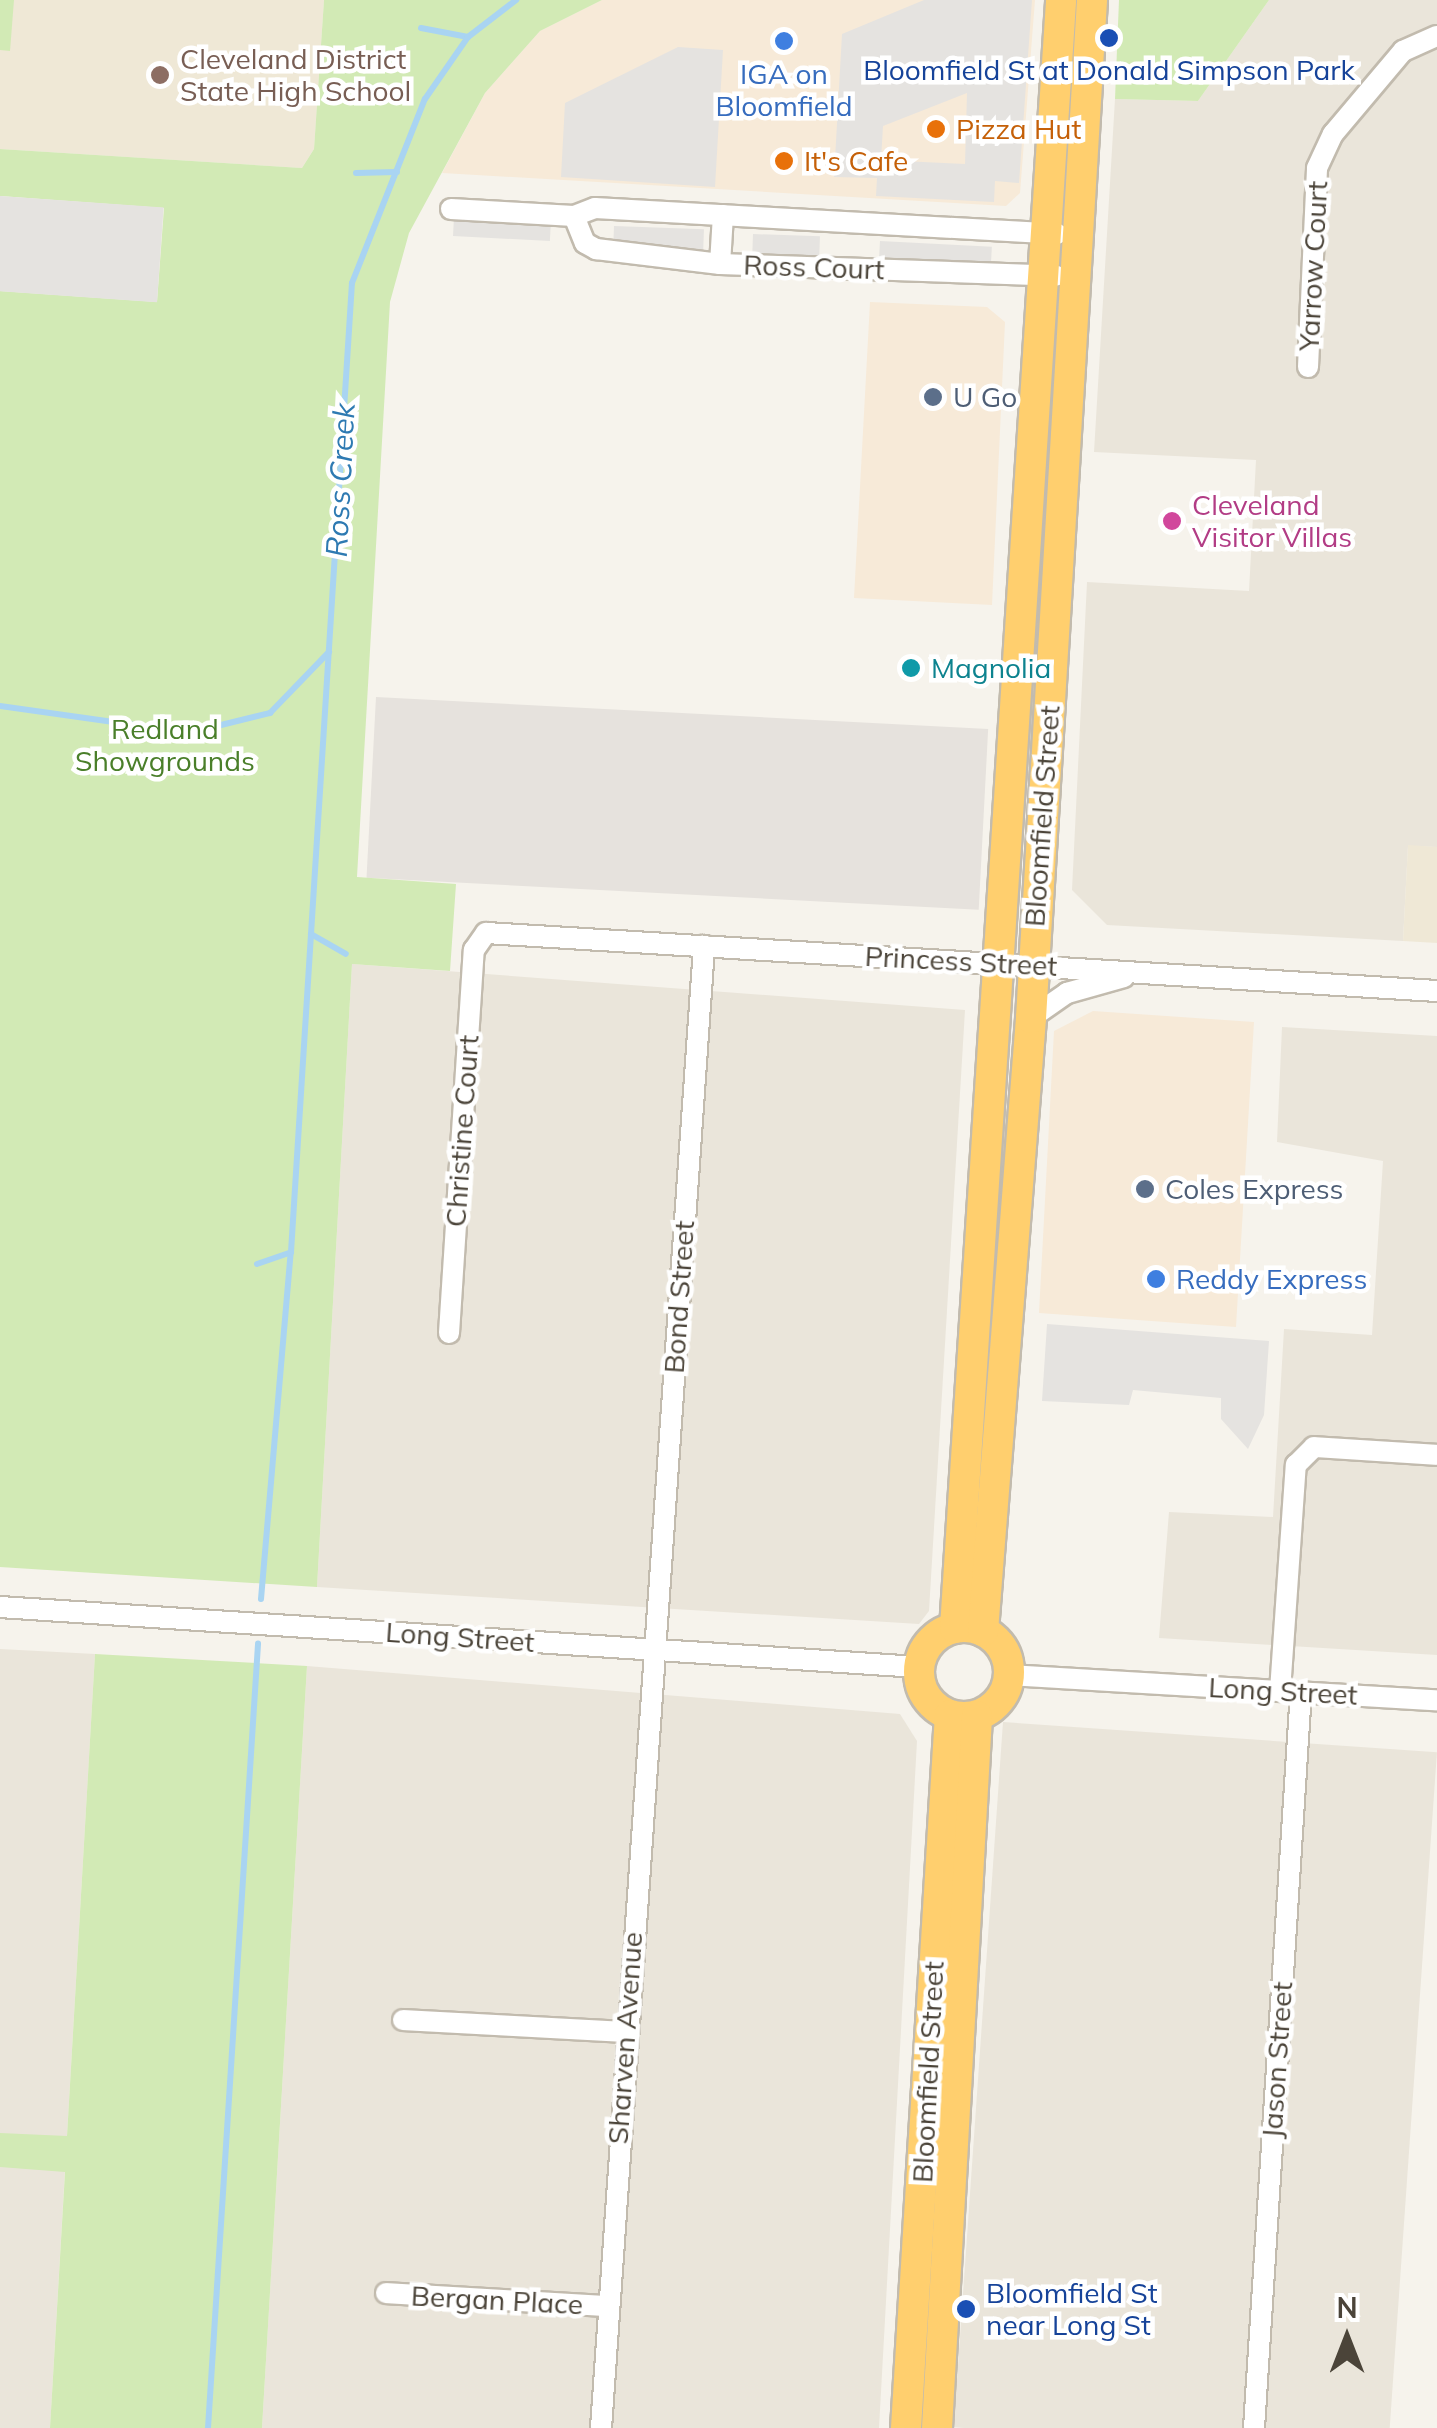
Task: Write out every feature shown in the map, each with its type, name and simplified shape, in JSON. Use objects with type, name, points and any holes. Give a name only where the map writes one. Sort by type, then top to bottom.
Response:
[{"type":"highway","name":"Bloomfield Street","points":[[969,1630],[997,963],[1061,0]]},
{"type":"highway","name":"Bloomfield Street","points":[[969,1630],[1031,1018],[1092,0]]},
{"type":"highway","points":[[969,1630],[1003,1649],[1010,1675],[1000,1700],[963,1716],[926,1696],[919,1667],[931,1642],[969,1630]]},
{"type":"highway","name":"Bloomfield Street","points":[[906,2428],[963,1716]]},
{"type":"highway","name":"Bloomfield Street","points":[[937,2428],[963,1716]]},
{"type":"street","name":"Yarrow Court","points":[[1308,366],[1317,168],[1332,134],[1403,51],[1437,36]]},
{"type":"street","name":"Ross Court","points":[[451,209],[574,216],[595,208],[1078,235]]},
{"type":"street","name":"Ross Court","points":[[574,216],[585,243],[596,249],[720,264],[1076,276]]},
{"type":"street","points":[[720,264],[723,216]]},
{"type":"street","name":"Princess Street","points":[[486,933],[1437,991]]},
{"type":"street","name":"Christine Court","points":[[449,1333],[474,950],[486,933]]},
{"type":"street","name":"Bond Street","points":[[653,1649],[704,946]]},
{"type":"street","points":[[1031,1018],[1067,993],[1141,972]]},
{"type":"street","name":"Jason Street","points":[[1254,2428],[1290,1692],[1296,1464],[1314,1447],[1437,1454]]},
{"type":"street","name":"Long Street","points":[[0,1607],[919,1667]]},
{"type":"street","name":"Sharven Avenue","points":[[601,2428],[653,1649]]},
{"type":"street","name":"Long Street","points":[[1010,1675],[1437,1700]]},
{"type":"street","points":[[403,2020],[625,2032]]},
{"type":"street","name":"Bergan Place","points":[[386,2293],[608,2306]]},
{"type":"shaded area","name":"Cleveland District State High School","points":[[0,0],[324,0],[314,149],[302,168],[0,149]]},
{"type":"shaded area","points":[[602,0],[1035,0],[1020,193],[1006,206],[442,173],[485,93],[540,31]]},
{"type":"shaded area","points":[[924,0],[1032,0],[1019,183],[995,181],[994,202],[876,196],[877,178],[834,177],[842,34]],"holes":[[[967,93],[965,164],[881,160],[883,126]]]},
{"type":"shaded area","points":[[1269,0],[1437,0],[1437,847],[1408,846],[1403,941],[1107,925],[1072,890],[1087,582],[1249,591],[1256,460],[1094,452],[1115,99],[1198,101]]},
{"type":"shaded area","points":[[678,47],[723,50],[715,187],[561,177],[565,103]]},
{"type":"shaded area","points":[[0,196],[164,207],[157,302],[0,291]]},
{"type":"shaded area","points":[[454,217],[551,222],[550,241],[453,236]]},
{"type":"shaded area","points":[[614,226],[704,229],[703,250],[613,247]]},
{"type":"shaded area","points":[[753,234],[820,236],[819,258],[752,256]]},
{"type":"shaded area","points":[[880,241],[992,247],[991,268],[879,262]]},
{"type":"shaded area","points":[[870,302],[987,307],[1005,322],[992,605],[854,598]]},
{"type":"shaded area","points":[[376,697],[988,729],[979,910],[367,878]]},
{"type":"shaded area","points":[[1408,845],[1437,847],[1437,943],[1403,941]]},
{"type":"shaded area","points":[[352,964],[965,1010],[929,1611],[919,1624],[317,1587]]},
{"type":"shaded area","name":"Coles Express","points":[[1093,1011],[1254,1022],[1236,1327],[1039,1313],[1054,1031]]},
{"type":"shaded area","points":[[1282,1027],[1437,1036],[1437,1655],[1159,1638],[1169,1512],[1273,1517],[1284,1329],[1372,1335],[1383,1161],[1277,1142]]},
{"type":"shaded area","points":[[1047,1324],[1269,1341],[1264,1415],[1248,1449],[1221,1419],[1221,1398],[1133,1390],[1129,1405],[1042,1401]]},
{"type":"shaded area","points":[[0,1649],[95,1654],[50,2428],[0,2428]]},
{"type":"shaded area","points":[[307,1666],[900,1714],[917,1741],[879,2428],[262,2428]]},
{"type":"shaded area","points":[[1003,1722],[1437,1752],[1390,2428],[954,2427]]},
{"type":"green space","points":[[0,0],[14,0],[10,51],[0,50]]},
{"type":"green space","name":"Redland Showgrounds","points":[[324,0],[602,0],[540,31],[485,93],[409,233],[390,302],[357,877],[456,884],[450,971],[352,964],[317,1587],[0,1567],[0,291],[157,302],[164,208],[0,196],[0,149],[302,168],[314,149]]},
{"type":"green space","points":[[1119,0],[1269,0],[1198,101],[1115,99]]},
{"type":"green space","points":[[95,1654],[307,1666],[262,2428],[50,2428],[65,2172],[0,2167],[0,2133],[67,2136]]},
{"type":"waterway","points":[[261,1599],[291,1252],[352,283],[425,99],[468,37],[516,0]]},
{"type":"waterway","points":[[421,28],[468,37]]},
{"type":"waterway","points":[[356,173],[397,172]]},
{"type":"waterway","name":"Ross Creek","points":[[0,706],[170,730],[217,726],[270,713],[329,652]]},
{"type":"waterway","points":[[311,934],[346,954]]},
{"type":"waterway","points":[[257,1264],[291,1252]]},
{"type":"waterway","points":[[208,2428],[258,1644]]},
{"type":"place","name":"Bloomfield St at Donald Simpson Park","points":[[1109,38]]},
{"type":"place","name":"IGA on Bloomfield","points":[[784,41]]},
{"type":"place","name":"Cleveland District State High School","points":[[160,75]]},
{"type":"place","name":"Pizza Hut","points":[[936,129]]},
{"type":"place","name":"It's Cafe","points":[[784,161]]},
{"type":"place","name":"U Go","points":[[933,397]]},
{"type":"place","name":"Cleveland Visitor Villas","points":[[1172,521]]},
{"type":"place","name":"Magnolia","points":[[911,668]]},
{"type":"place","name":"Coles Express","points":[[1145,1189]]},
{"type":"place","name":"Reddy Express","points":[[1156,1279]]},
{"type":"place","name":"Bloomfield St near Long St","points":[[966,2309]]}]
